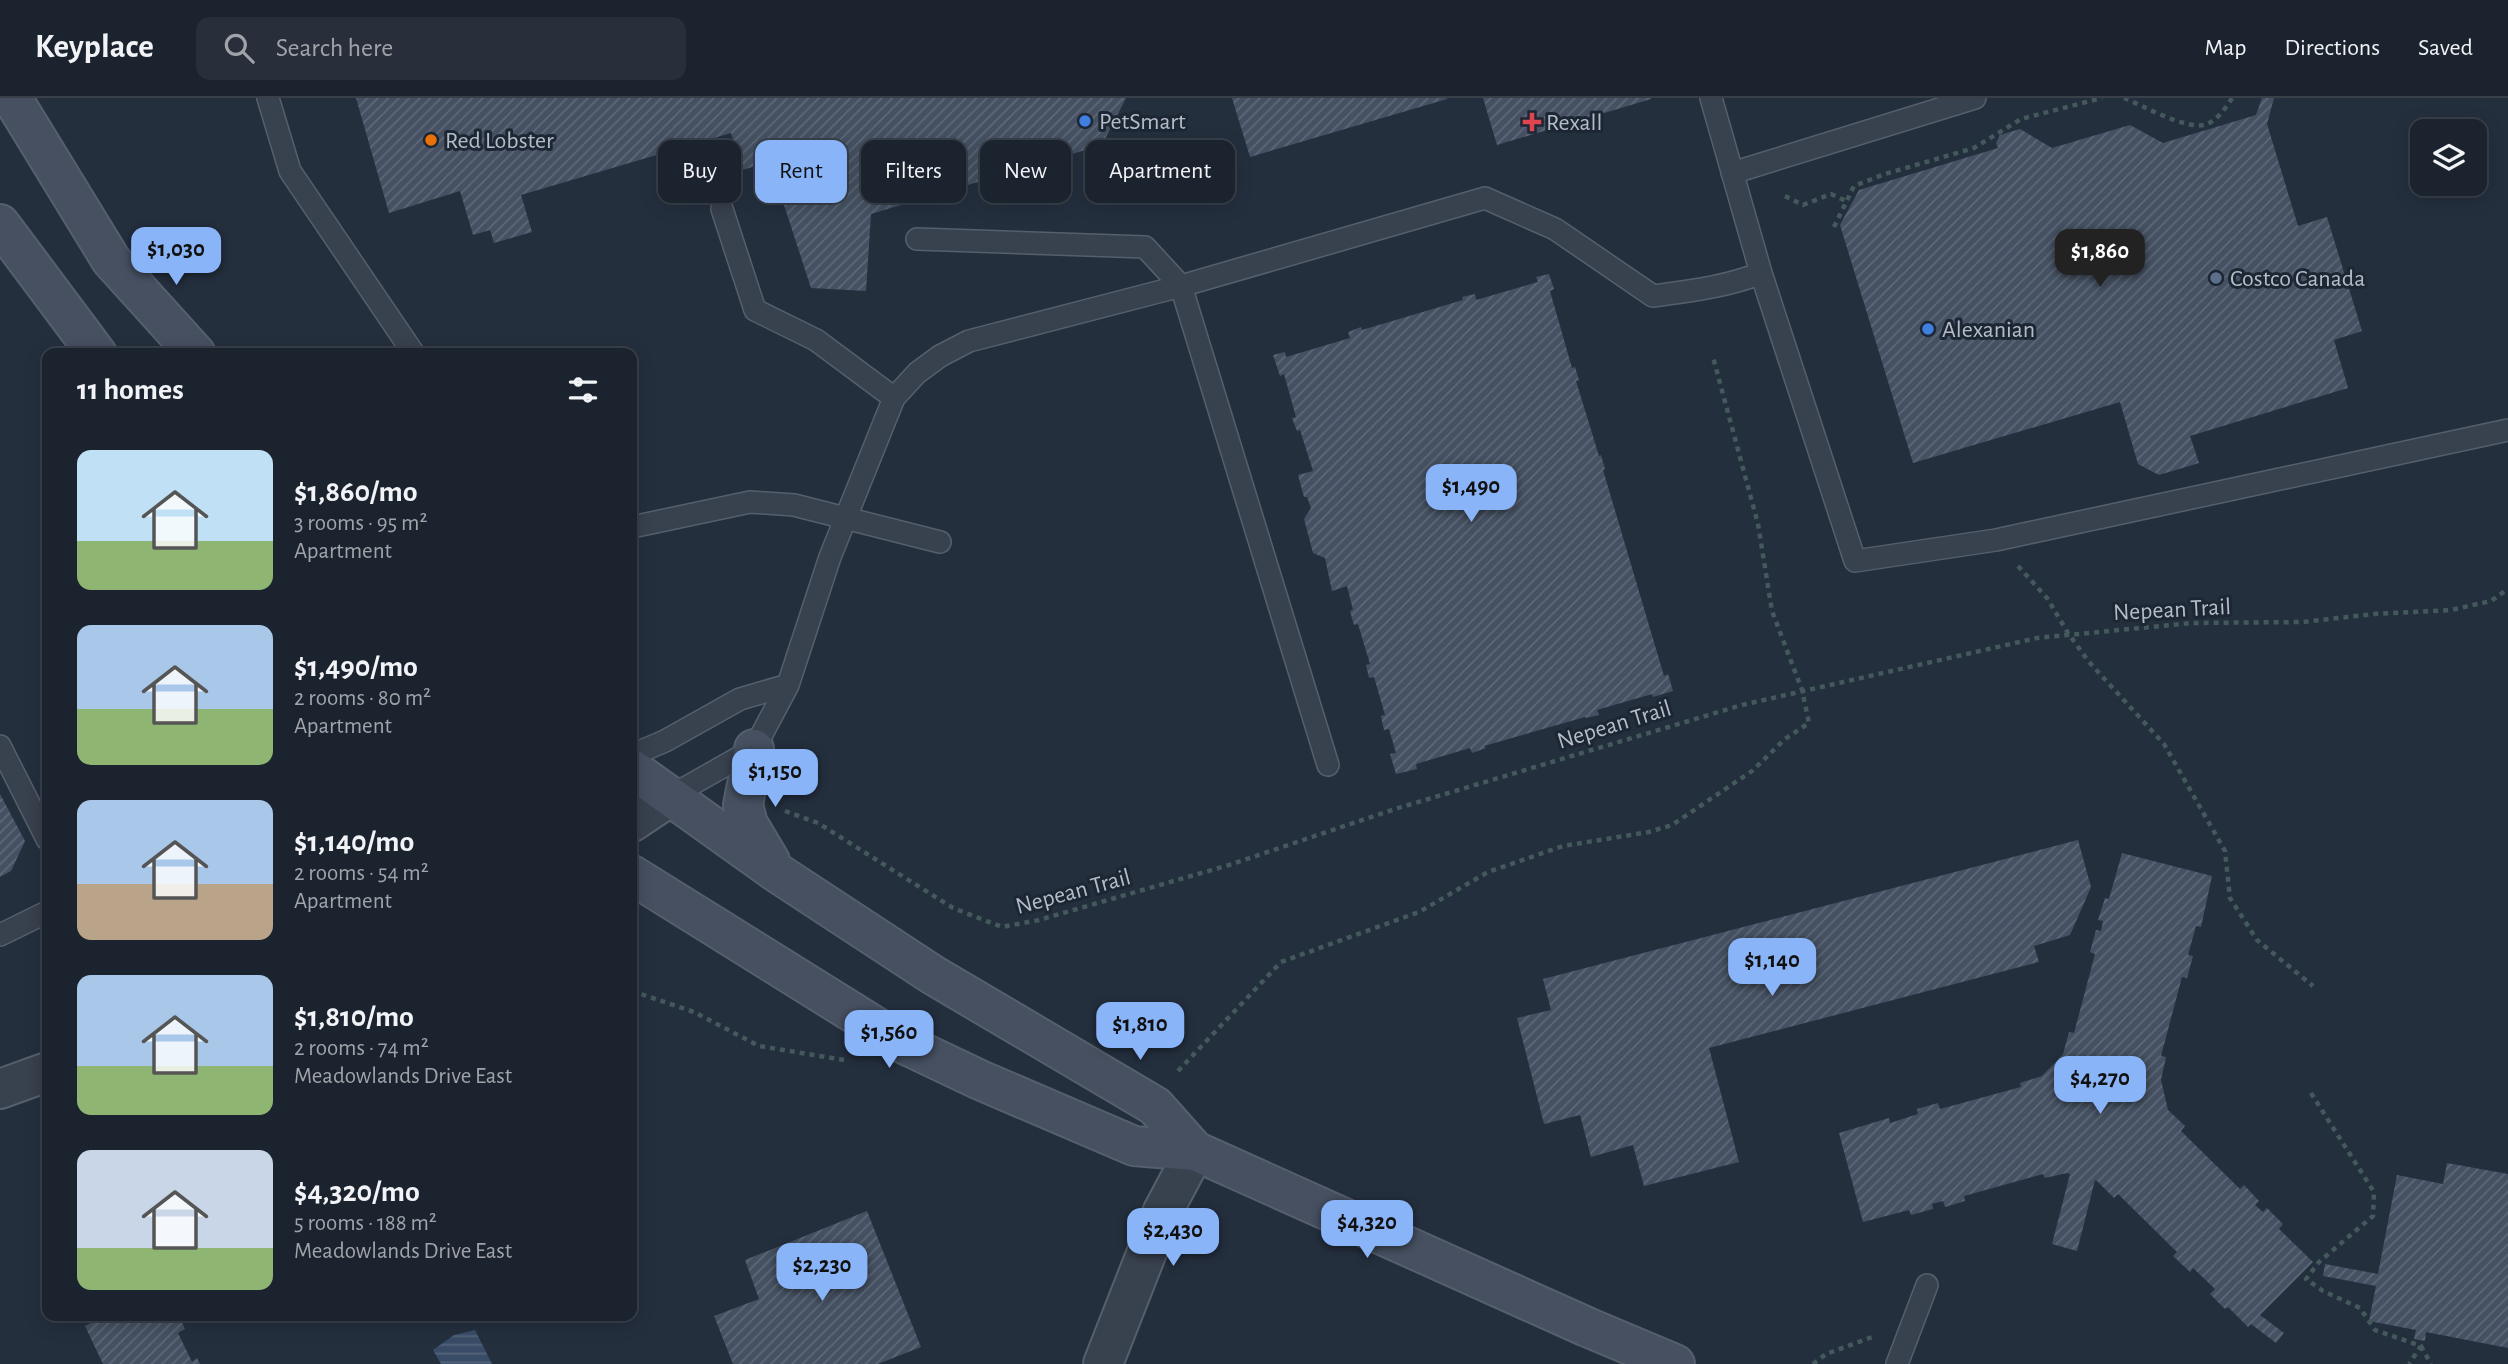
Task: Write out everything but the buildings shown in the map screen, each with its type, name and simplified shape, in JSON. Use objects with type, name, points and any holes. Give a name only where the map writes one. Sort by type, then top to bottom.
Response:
[{"type":"main road","points":[[20,103],[111,260],[191,348]]},
{"type":"main road","points":[[0,224],[93,348]]},
{"type":"main road","points":[[754,749],[743,806],[748,824],[776,872]]},
{"type":"main road","points":[[637,772],[776,872],[933,975],[1155,1106],[1195,1151]]},
{"type":"main road","points":[[637,878],[900,1042],[980,1080],[1134,1146],[1195,1151],[1675,1364]]},
{"type":"street","points":[[637,818],[671,796]]},
{"type":"street","points":[[0,1089],[42,1074]]},
{"type":"street","points":[[1103,1364],[1163,1211],[1195,1151]]},
{"type":"lane","points":[[268,98],[290,172],[410,348]]},
{"type":"lane","points":[[1711,98],[1761,274],[1855,561],[1996,540],[2508,430]]},
{"type":"lane","points":[[1732,173],[1975,98]]},
{"type":"lane","points":[[671,796],[754,749],[788,685],[830,558],[894,397],[917,373],[940,356],[969,341],[1181,286],[1485,198],[1555,229],[1653,296],[1706,290],[1761,274]]},
{"type":"lane","points":[[722,209],[755,310],[816,340],[894,397]]},
{"type":"lane","points":[[917,239],[1144,247],[1181,286],[1328,765]]},
{"type":"lane","points":[[637,526],[750,502],[794,505],[940,542]]},
{"type":"lane","points":[[637,753],[740,699],[788,685]]},
{"type":"lane","points":[[0,746],[42,829]]},
{"type":"lane","points":[[0,935],[42,914]]},
{"type":"lane","points":[[1897,1364],[1927,1285]]},
{"type":"path","points":[[1834,227],[1854,186],[1974,148],[2021,119],[2102,98]]},
{"type":"path","points":[[2124,98],[2191,125],[2206,125],[2225,109],[2232,98]]},
{"type":"path","points":[[1785,196],[1803,205],[1831,194],[1846,201]]},
{"type":"path","points":[[1178,1070],[1281,962],[1419,912],[1500,867],[1563,846],[1649,832],[1672,825],[1752,771],[1785,739],[1809,723],[1802,690],[1772,611],[1758,524],[1713,357]]},
{"type":"path","points":[[1996,540],[2047,598],[2088,662],[2164,744],[2225,851],[2230,898],[2257,940],[2313,986]]},
{"type":"path","name":"Nepean Trail","points":[[783,811],[790,811],[818,823],[953,908],[1002,927],[1040,920],[1230,865],[1408,805],[1742,705],[1802,690],[2068,633],[2192,623],[2304,622],[2374,614],[2451,610],[2491,601],[2508,589]]},
{"type":"path","points":[[637,993],[694,1012],[759,1046],[844,1060]]},
{"type":"path","points":[[2311,1093],[2374,1192],[2373,1216],[2319,1262],[2306,1279],[2323,1291],[2360,1308],[2375,1330],[2421,1346],[2431,1364]]},
{"type":"path","points":[[1813,1364],[1826,1354],[1877,1335]]},
{"type":"path","points":[[2409,1364],[2421,1346]]},
{"type":"water","points":[[475,1330],[492,1364],[441,1364],[433,1350],[454,1335]]},
{"type":"place","name":"PetSmart","points":[[1085,121]]},
{"type":"place","name":"Rexall","points":[[1532,122]]},
{"type":"place","name":"Red Lobster","points":[[431,140]]},
{"type":"place","name":"Costco Canada","points":[[2216,278]]},
{"type":"place","name":"Alexanian","points":[[1928,329]]}]
